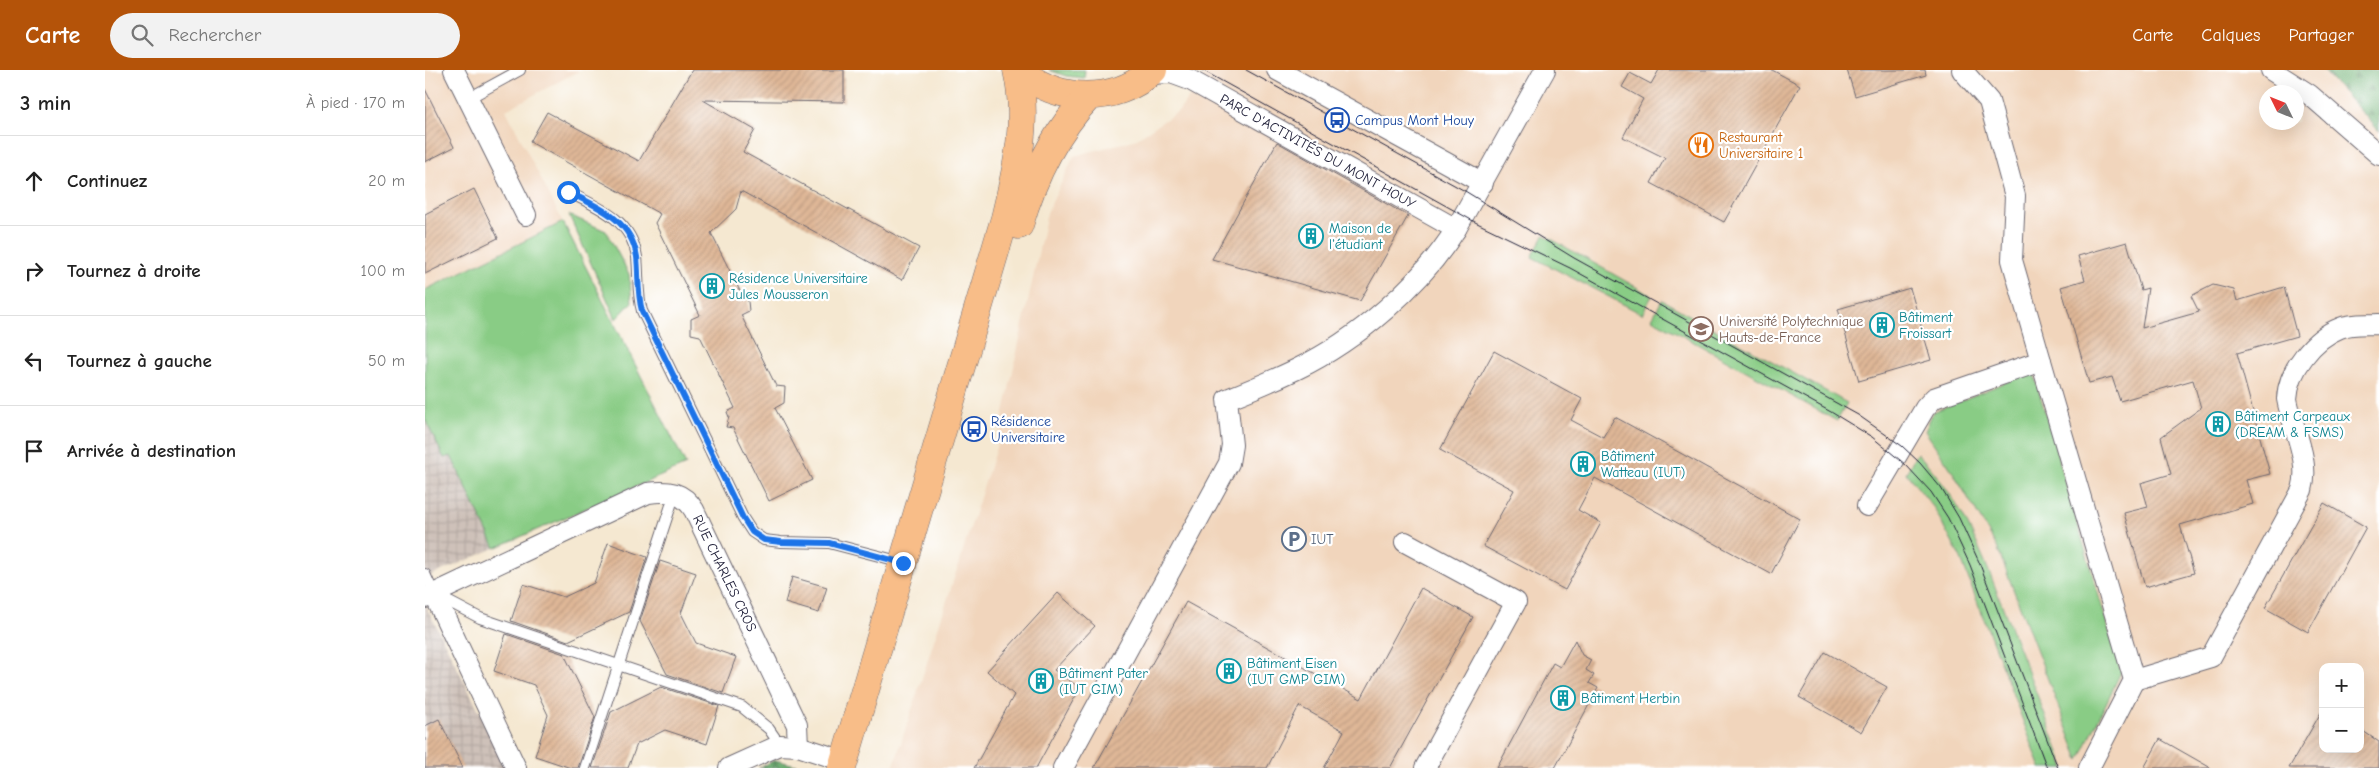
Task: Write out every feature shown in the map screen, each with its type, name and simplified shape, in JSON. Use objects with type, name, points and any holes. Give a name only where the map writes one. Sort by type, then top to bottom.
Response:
[{"type":"main road","points":[[1018,70],[1050,90],[1089,96],[1121,90],[1151,72]]},
{"type":"main road","points":[[848,766],[903,563],[1005,218],[1022,142],[1024,113],[1018,70]]},
{"type":"main road","points":[[848,766],[1021,220],[1053,142],[1068,120],[1089,96]]},
{"type":"street","points":[[454,70],[526,215]]},
{"type":"street","points":[[1277,70],[1483,183]]},
{"type":"street","points":[[1063,768],[1229,463],[1232,445],[1227,400],[1298,369],[1347,339],[1404,291],[1441,251],[1457,229],[1545,70]]},
{"type":"street","points":[[1962,70],[1989,101],[1992,111],[2015,196],[2012,260],[2134,680],[2089,768]]},
{"type":"street","points":[[2271,70],[2310,95],[2379,155]]},
{"type":"street","name":"PARC D'ACTIVITÉS DU MONT HOUY","points":[[1151,72],[1171,73],[1185,77],[1457,229]]},
{"type":"street","points":[[2134,680],[2211,658],[2303,490],[2306,472],[2289,408],[2287,390],[2294,370],[2327,335],[2347,326],[2379,324]]},
{"type":"street","points":[[1867,506],[1925,408],[1935,398],[2041,361]]},
{"type":"street","points":[[517,768],[429,596],[648,493],[666,491],[675,493]]},
{"type":"street","name":"RUE CHARLES CROS","points":[[675,493],[690,503],[699,518],[797,725],[789,746]]},
{"type":"street","points":[[1405,542],[1516,602],[1425,768]]},
{"type":"street","points":[[729,768],[789,746],[848,766]]},
{"type":"lane","points":[[469,98],[521,70]]},
{"type":"lane","points":[[568,192],[610,213],[625,228],[637,258],[639,300],[642,311],[743,518],[752,532],[757,537],[771,542],[829,543],[903,563]]},
{"type":"lane","points":[[585,768],[617,665],[675,493]]},
{"type":"lane","points":[[425,574],[429,596],[480,618],[742,707],[789,746]]},
{"type":"shaded area","points":[[425,70],[580,70],[506,110],[563,222],[425,290]]},
{"type":"shaded area","name":"Université Polytechnique Hauts-de-France","points":[[1208,70],[2323,70],[2379,131],[2379,768],[893,768],[997,445],[1047,213],[1074,156],[1134,140],[1179,111]]},
{"type":"shaded area","points":[[425,419],[444,458],[451,455],[495,548],[425,578]]},
{"type":"shaded area","points":[[425,604],[508,768],[425,768]]},
{"type":"green space","points":[[1049,70],[1085,70],[1084,78],[1066,76]]},
{"type":"green space","points":[[2323,70],[2379,70],[2379,131]]},
{"type":"green space","points":[[569,215],[606,231],[629,274],[632,302],[616,319]]},
{"type":"green space","points":[[563,222],[686,465],[495,548],[451,456],[444,458],[425,419],[425,290]]},
{"type":"green space","points":[[1544,235],[1652,296],[1642,314],[1532,257]]},
{"type":"green space","points":[[1662,300],[1847,403],[1837,421],[1652,319]]},
{"type":"green space","points":[[2033,371],[2121,672],[2079,760],[1997,547],[1951,469],[1925,431],[1933,412]]},
{"type":"green space","points":[[1917,453],[1948,492],[1973,534],[2065,768],[2041,768],[1961,559],[1934,508],[1906,473]]},
{"type":"green space","points":[[775,760],[808,768],[759,768]]},
{"type":"building","name":"Résidence Universitaire Jules Mousseron","points":[[692,70],[844,70],[844,102],[703,100],[755,130],[743,152],[919,248],[902,280],[741,191],[736,209],[711,233],[740,291],[750,294],[748,301],[749,311],[741,315],[776,386],[785,387],[784,403],[775,408],[812,480],[769,501],[733,428],[726,427],[729,417],[727,412],[735,408],[700,336],[691,334],[691,319],[700,315],[655,223],[660,214],[530,142],[547,112],[639,161]]},
{"type":"building","name":"Restaurant Universitaire 1","points":[[1659,70],[1772,70],[1800,85],[1724,222],[1651,183],[1665,158],[1623,137],[1643,99],[1622,87],[1630,73],[1651,84]]},
{"type":"building","points":[[1847,70],[1925,70],[1926,75],[1855,96]]},
{"type":"building","points":[[425,89],[454,147],[425,162]]},
{"type":"building","name":"Maison de l'étudiant","points":[[1277,142],[1408,216],[1360,301],[1212,259]]},
{"type":"building","points":[[474,189],[498,238],[425,274],[425,214]]},
{"type":"building","name":"Bâtiment Carpeaux (DREAM & FSMS)","points":[[2127,242],[2141,290],[2148,288],[2142,328],[2199,312],[2191,296],[2213,285],[2234,290],[2237,301],[2284,287],[2297,336],[2237,353],[2270,474],[2246,480],[2253,504],[2180,525],[2194,573],[2145,587],[2124,513],[2148,507],[2141,483],[2171,474],[2161,437],[2201,408],[2193,380],[2120,401],[2112,377],[2089,383],[2061,287],[2085,280],[2078,256]]},
{"type":"building","name":"Bâtiment Froissart","points":[[1910,288],[1931,360],[1859,381],[1838,309]]},
{"type":"building","name":"Bâtiment Watteau (IUT)","points":[[1494,351],[1582,399],[1571,420],[1603,437],[1615,417],[1800,519],[1771,574],[1595,478],[1578,510],[1601,523],[1565,590],[1483,546],[1514,490],[1440,450]]},
{"type":"building","points":[[2324,503],[2366,527],[2308,632],[2265,608]]},
{"type":"building","points":[[608,543],[647,557],[629,612],[568,641],[511,621],[523,584],[564,597],[594,583]]},
{"type":"building","points":[[660,561],[696,573],[681,613],[696,643],[736,657],[723,693],[667,674],[640,621]]},
{"type":"building","points":[[792,577],[827,587],[819,613],[785,603]]},
{"type":"building","name":"Bâtiment Eisen (IUT GMP GIM)","points":[[1421,588],[1473,617],[1390,768],[1324,768],[1344,731],[1299,706],[1267,768],[1094,768],[1186,602],[1361,699]]},
{"type":"building","name":"Bâtiment Pater (IUT GIM)","points":[[1058,593],[1095,626],[1054,670],[1080,688],[1036,768],[974,768],[1014,695],[987,671]]},
{"type":"building","points":[[506,634],[564,654],[595,717],[578,768],[571,768],[535,756],[548,715],[534,685],[494,671]]},
{"type":"building","name":"Bâtiment Herbin","points":[[1575,640],[1582,655],[1591,660],[1586,670],[1594,675],[1589,683],[1598,688],[1555,768],[1497,768],[1553,663],[1560,667]]},
{"type":"building","points":[[1825,652],[1887,687],[1861,732],[1799,697]]},
{"type":"building","points":[[661,687],[719,706],[707,744],[665,730],[637,744],[628,768],[592,768],[611,712]]},
{"type":"building","points":[[2319,716],[2319,753],[2364,753],[2364,732],[2379,742],[2379,768],[2289,768]]},
{"type":"building","points":[[439,719],[463,768],[425,768],[425,726]]},
{"type":"building","points":[[2160,739],[2211,768],[2144,768]]},
{"type":"tram line","points":[[1202,70],[1475,222],[1570,268],[1831,412],[1872,437],[1906,465],[1931,492],[1948,518],[1970,565],[2047,768]]},
{"type":"tram line","points":[[1246,70],[1465,191],[1574,258],[1858,415],[1902,446],[1920,463],[1941,488],[1959,518],[1979,562],[2058,768]]},
{"type":"place","name":"Campus Mont Houy","points":[[1337,120]]},
{"type":"place","name":"Restaurant Universitaire 1","points":[[1701,145]]},
{"type":"place","name":"Maison de l'étudiant","points":[[1311,236]]},
{"type":"place","name":"Résidence Universitaire Jules Mousseron","points":[[712,286]]},
{"type":"place","name":"Bâtiment Froissart","points":[[1882,325]]},
{"type":"place","name":"Université Polytechnique Hauts-de-France","points":[[1701,329]]},
{"type":"place","name":"Bâtiment Carpeaux (DREAM & FSMS)","points":[[2218,424]]},
{"type":"place","name":"Résidence Universitaire","points":[[974,429]]},
{"type":"place","name":"Bâtiment Watteau (IUT)","points":[[1583,464]]},
{"type":"place","name":"IUT","points":[[1294,539]]},
{"type":"place","name":"Bâtiment Eisen (IUT GMP GIM)","points":[[1229,671]]},
{"type":"place","name":"Bâtiment Pater (IUT GIM)","points":[[1041,681]]},
{"type":"place","name":"Bâtiment Herbin","points":[[1563,698]]},
{"type":"route","points":[[568,192],[610,213],[625,228],[631,238],[637,258],[639,300],[642,311],[743,518],[752,532],[757,537],[771,542],[811,541],[829,543],[903,563]]}]
